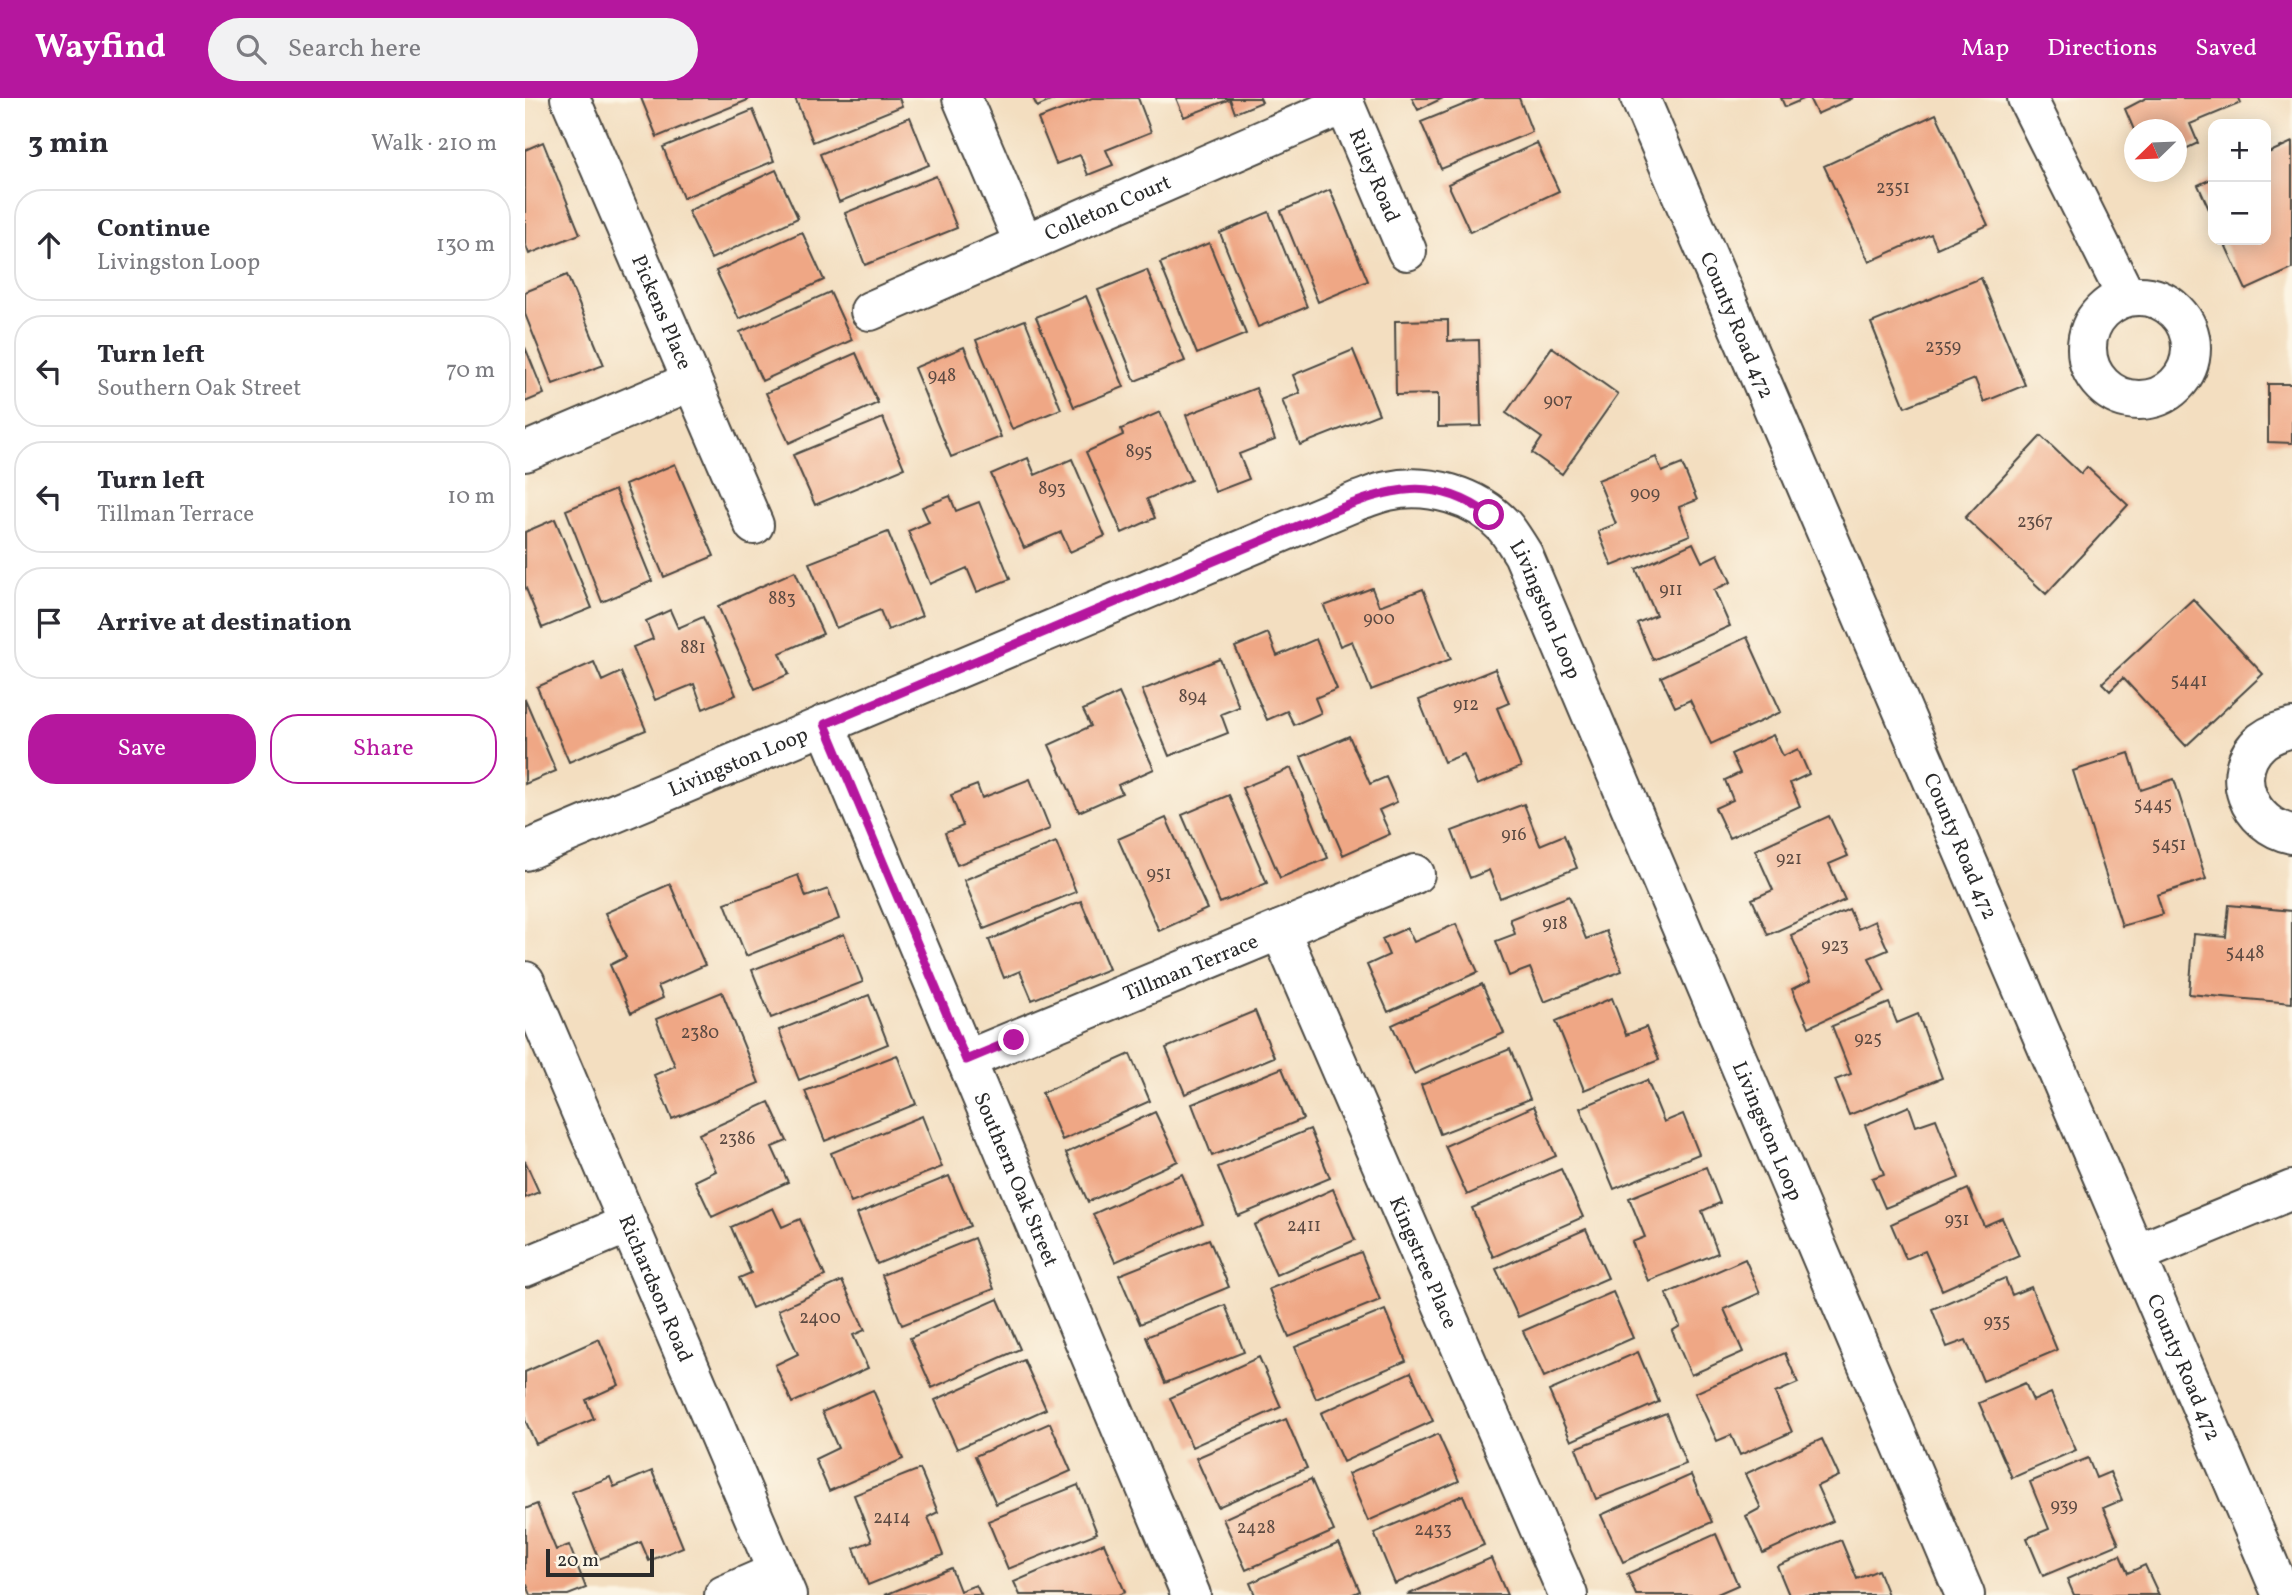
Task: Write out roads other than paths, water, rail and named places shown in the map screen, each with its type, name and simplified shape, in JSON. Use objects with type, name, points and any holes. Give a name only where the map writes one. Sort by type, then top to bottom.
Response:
[{"type":"street","name":"Pickens Place","points":[[570,98],[754,525]]},
{"type":"street","points":[[962,98],[1024,244]]},
{"type":"street","name":"County Road 472","points":[[1640,98],[2282,1595]]},
{"type":"street","points":[[2027,98],[2126,296]]},
{"type":"street","name":"Colleton Court","points":[[870,311],[1344,101]]},
{"type":"street","name":"Riley Road","points":[[1344,101],[1407,251]]},
{"type":"street","points":[[525,452],[692,381]]},
{"type":"street","name":"Livingston Loop","points":[[525,851],[1331,512],[1388,491],[1422,488],[1451,494],[1475,505],[1504,526],[1523,554],[1965,1595]]},
{"type":"street","name":"Southern Oak Street","points":[[825,724],[1191,1595]]},
{"type":"street","points":[[2292,728],[2275,732],[2260,743],[2249,758],[2245,776],[2246,795],[2254,812],[2266,824],[2292,834]]},
{"type":"street","name":"Tillman Terrace","points":[[966,1060],[1415,874]]},
{"type":"street","name":"Kingstree Place","points":[[1280,930],[1568,1595]]},
{"type":"street","name":"Richardson Road","points":[[525,981],[782,1584]]},
{"type":"street","points":[[2136,1254],[2292,1190]]},
{"type":"street","points":[[525,1267],[628,1224]]},
{"type":"street","points":[[724,1595],[782,1584]]}]
